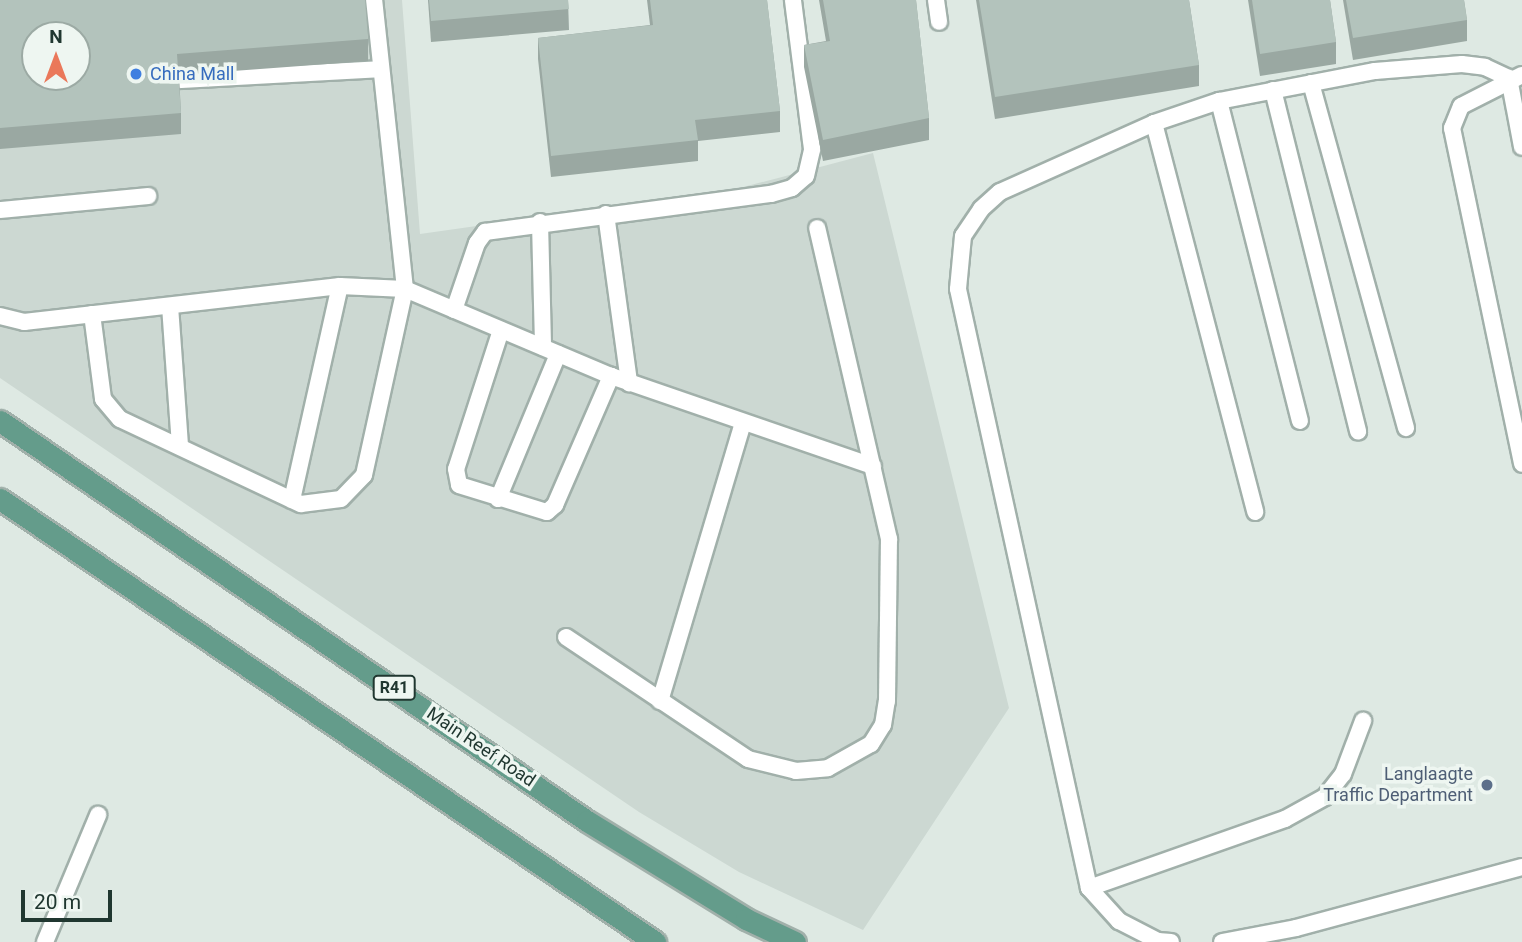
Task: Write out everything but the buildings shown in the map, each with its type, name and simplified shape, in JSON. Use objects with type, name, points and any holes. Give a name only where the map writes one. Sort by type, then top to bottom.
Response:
[{"type":"main road","name":"Main Reef Road","points":[[0,421],[587,821],[746,919],[795,942]]},
{"type":"main road","points":[[0,499],[655,942]]},
{"type":"lane","points":[[92,314],[107,408],[120,419],[292,500],[320,505],[341,499],[364,475],[405,289],[374,0]]},
{"type":"lane","points":[[454,310],[477,243],[485,232],[540,222],[771,194],[792,188],[806,176],[812,149],[793,0]]},
{"type":"lane","points":[[936,0],[939,22]]},
{"type":"lane","points":[[1171,942],[1158,941],[1119,921],[1089,888],[958,289],[963,236],[981,208],[999,192],[1154,122],[1219,101],[1375,71],[1462,64],[1485,67],[1515,76]]},
{"type":"lane","points":[[180,80],[380,69]]},
{"type":"lane","points":[[1515,76],[1522,147]]},
{"type":"lane","points":[[1515,76],[1461,106],[1452,128],[1522,464]]},
{"type":"lane","points":[[1311,83],[1406,428]]},
{"type":"lane","points":[[1273,90],[1358,432]]},
{"type":"lane","points":[[1219,101],[1300,421]]},
{"type":"lane","points":[[1154,122],[1255,512]]},
{"type":"lane","points":[[0,210],[148,197]]},
{"type":"lane","points":[[606,214],[629,383]]},
{"type":"lane","points":[[498,499],[550,350],[540,222]]},
{"type":"lane","points":[[566,637],[748,759],[796,771],[828,768],[871,744],[883,725],[887,701],[889,539],[817,228]]},
{"type":"lane","points":[[292,500],[340,286]]},
{"type":"lane","points":[[0,316],[24,322],[340,286],[405,289],[629,383],[873,466]]},
{"type":"lane","points":[[170,306],[180,447]]},
{"type":"lane","points":[[501,330],[455,477],[459,485],[538,513],[555,505],[611,376]]},
{"type":"lane","points":[[660,701],[743,423]]},
{"type":"lane","points":[[1089,888],[1285,819],[1325,797],[1343,774],[1363,721]]},
{"type":"lane","points":[[45,942],[98,815]]},
{"type":"lane","points":[[1222,942],[1296,928],[1522,867]]},
{"type":"shaded area","points":[[0,0],[402,0],[420,234],[732,190],[873,153],[1009,708],[863,930],[739,872],[639,812],[0,378]]},
{"type":"place","name":"China Mall","points":[[136,74]]},
{"type":"place","name":"Langlaagte Traffic Department","points":[[1487,785]]}]
